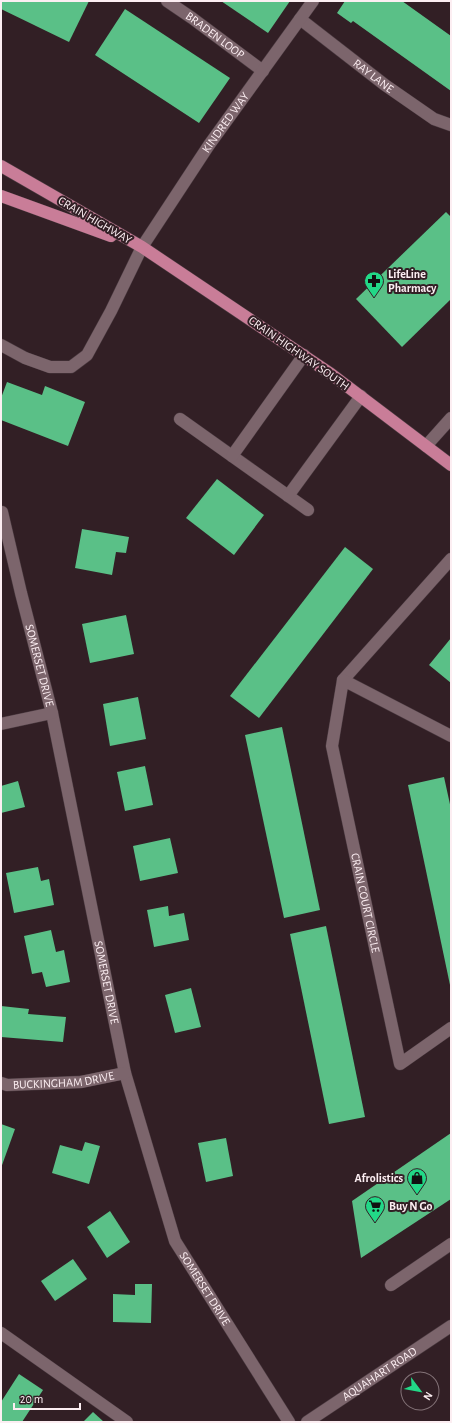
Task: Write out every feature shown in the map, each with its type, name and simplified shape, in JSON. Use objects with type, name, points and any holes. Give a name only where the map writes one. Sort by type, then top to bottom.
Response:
[{"type":"main road","name":"CRAIN HIGHWAY","points":[[1,166],[142,247]]},
{"type":"main road","name":"CRAIN HIGHWAY","points":[[1,196],[142,247]]},
{"type":"main road","name":"CRAIN HIGHWAY SOUTH","points":[[142,247],[304,355],[361,396],[451,465]]},
{"type":"street","name":"BRADEN LOOP","points":[[167,1],[263,71]]},
{"type":"street","name":"KINDRED WAY","points":[[1,345],[25,358],[50,368],[71,367],[87,355],[111,311],[142,247],[209,145],[313,1]]},
{"type":"street","name":"RAY LANE","points":[[300,19],[386,85],[434,119],[451,125]]},
{"type":"street","points":[[232,456],[304,355]]},
{"type":"street","points":[[288,496],[361,396]]},
{"type":"street","points":[[180,418],[308,510]]},
{"type":"street","points":[[426,446],[451,418]]},
{"type":"street","name":"SOMERSET DRIVE","points":[[2,512],[52,713],[125,1073],[175,1241],[289,1422]]},
{"type":"street","points":[[451,559],[343,680],[451,736]]},
{"type":"street","name":"CRAIN COURT CIRCLE","points":[[343,680],[332,746],[400,1064],[451,1028]]},
{"type":"street","points":[[1,724],[52,713]]},
{"type":"street","name":"BUCKINGHAM DRIVE","points":[[1,1083],[81,1082],[125,1073]]},
{"type":"street","points":[[391,1285],[451,1244]]},
{"type":"street","name":"AQUAHART ROAD","points":[[307,1422],[451,1326]]},
{"type":"street","points":[[1,1333],[127,1422]]},
{"type":"building","points":[[1,1],[89,1],[69,42],[1,9]]},
{"type":"building","points":[[221,1],[290,1],[268,33]]},
{"type":"building","points":[[345,1],[402,1],[451,36],[451,91],[353,21],[351,23],[337,13]]},
{"type":"building","points":[[125,9],[230,78],[199,123],[95,55]]},
{"type":"building","points":[[446,212],[451,217],[451,299],[402,347],[356,299]]},
{"type":"building","points":[[7,382],[42,395],[45,386],[85,402],[68,446],[1,420],[1,398]]},
{"type":"building","points":[[217,479],[264,515],[234,555],[186,518]]},
{"type":"building","points":[[82,529],[129,537],[126,553],[116,552],[112,575],[75,568]]},
{"type":"building","points":[[345,547],[373,569],[259,718],[230,696]]},
{"type":"building","points":[[126,615],[134,654],[90,663],[82,624]]},
{"type":"building","points":[[451,638],[451,683],[429,665]]},
{"type":"building","points":[[138,697],[146,739],[110,746],[103,704]]},
{"type":"building","points":[[282,727],[320,910],[284,918],[245,735]]},
{"type":"building","points":[[145,766],[153,805],[125,811],[117,772]]},
{"type":"building","points":[[444,777],[451,809],[450,985],[408,785]]},
{"type":"building","points":[[18,781],[25,807],[1,813],[1,786]]},
{"type":"building","points":[[170,838],[178,873],[140,881],[133,846]]},
{"type":"building","points":[[38,867],[41,881],[49,879],[54,905],[14,913],[6,873]]},
{"type":"building","points":[[168,906],[169,916],[184,913],[189,940],[154,947],[147,910]]},
{"type":"building","points":[[326,926],[365,1117],[329,1124],[290,934]]},
{"type":"building","points":[[51,930],[56,952],[64,950],[70,982],[46,987],[42,972],[32,974],[24,936]]},
{"type":"building","points":[[191,988],[201,1027],[175,1033],[165,995]]},
{"type":"building","points":[[1,1006],[29,1009],[28,1014],[66,1017],[63,1042],[1,1037]]},
{"type":"building","points":[[1,1124],[15,1129],[1,1168]]},
{"type":"building","points":[[451,1133],[451,1199],[361,1258],[352,1201]]},
{"type":"building","points":[[226,1138],[233,1176],[206,1182],[198,1143]]},
{"type":"building","points":[[85,1142],[100,1146],[89,1184],[52,1173],[60,1145],[82,1151]]},
{"type":"building","points":[[110,1211],[130,1242],[107,1258],[87,1227]]},
{"type":"building","points":[[73,1259],[87,1279],[55,1301],[41,1281]]},
{"type":"building","points":[[135,1284],[152,1284],[151,1323],[113,1322],[113,1294],[135,1295]]},
{"type":"building","points":[[19,1374],[43,1390],[22,1422],[1,1422],[1,1402]]},
{"type":"building","points":[[93,1412],[104,1422],[83,1422]]},
{"type":"place","name":"LifeLine Pharmacy","points":[[374,298]]},
{"type":"place","name":"Afrolistics","points":[[417,1195]]},
{"type":"place","name":"Buy N Go","points":[[375,1223]]}]
